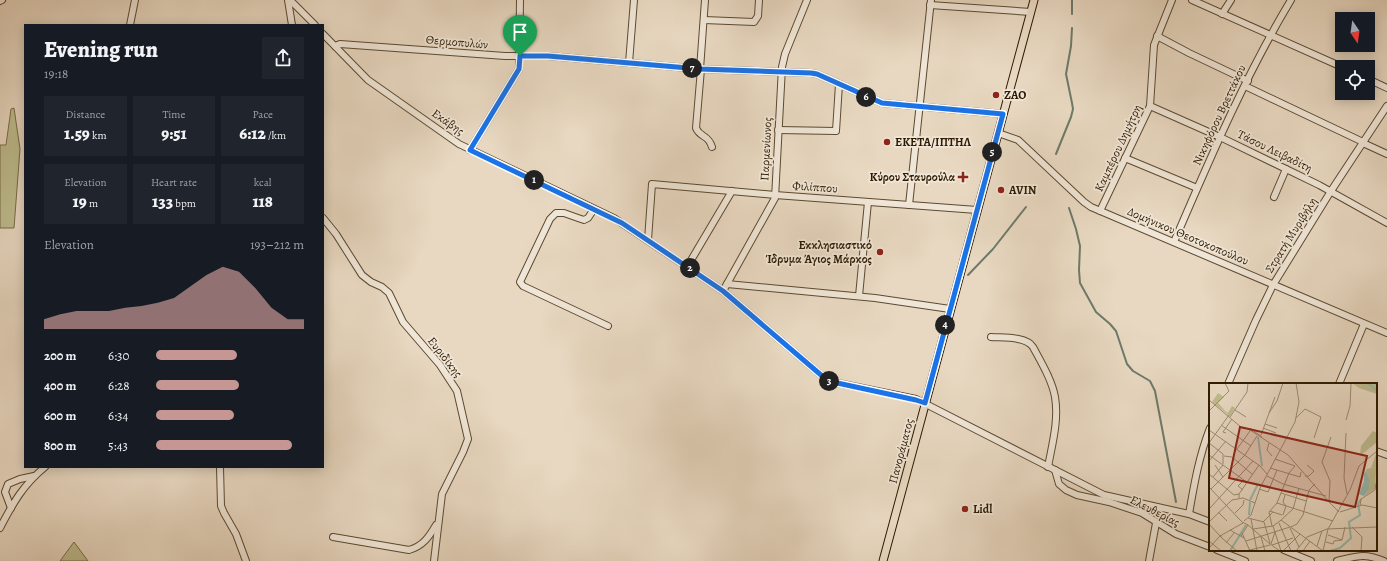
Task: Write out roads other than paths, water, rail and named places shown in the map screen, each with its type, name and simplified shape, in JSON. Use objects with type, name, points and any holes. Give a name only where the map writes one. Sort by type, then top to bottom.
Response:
[{"type":"main road","name":"Πανοράματος","points":[[883,561],[1034,0]]},
{"type":"street","points":[[130,24],[136,0]]},
{"type":"street","points":[[289,0],[292,24]]},
{"type":"street","points":[[289,0],[314,24]]},
{"type":"street","points":[[470,150],[519,69],[520,0]]},
{"type":"street","points":[[629,63],[634,0]]},
{"type":"street","points":[[705,0],[696,128],[699,133],[709,139],[712,147]]},
{"type":"street","points":[[704,20],[754,22],[758,16],[759,0]]},
{"type":"street","name":"Παρμενίωνος","points":[[723,291],[770,207],[775,195],[781,71],[785,54],[807,0]]},
{"type":"street","name":"Καμπέρου Δημήτρη","points":[[1100,211],[1150,106],[1154,44],[1172,0]]},
{"type":"street","points":[[1192,0],[1335,64]]},
{"type":"street","points":[[1222,14],[1231,0]]},
{"type":"street","name":"Νικηφόρου Βρεττάκου","points":[[1174,242],[1220,137],[1270,35],[1291,0]]},
{"type":"street","points":[[908,205],[931,2],[1030,12]]},
{"type":"street","name":"Εκάβης","points":[[324,35],[368,80],[459,144],[614,218],[723,291],[828,381],[925,403]]},
{"type":"street","points":[[1157,36],[1246,84],[1387,154]]},
{"type":"street","name":"Θερμοπυλών","points":[[335,46],[340,44],[506,56],[548,56],[701,69],[815,73],[882,103],[1003,114]]},
{"type":"street","points":[[1375,82],[1387,88]]},
{"type":"street","points":[[778,130],[836,131],[839,84]]},
{"type":"street","name":"Τάσου Λειβαδίτη","points":[[1150,106],[1220,137],[1331,191],[1387,223]]},
{"type":"street","name":"Στρατή Μυριβήλη","points":[[1228,383],[1258,314],[1273,285],[1331,191],[1387,106]]},
{"type":"street","name":"Δομήνικου Θεοτοκοπούλου","points":[[998,133],[1018,140],[1084,202],[1100,211],[1387,333]]},
{"type":"street","points":[[1126,158],[1197,188]]},
{"type":"street","points":[[1274,197],[1286,169]]},
{"type":"street","name":"Φιλίππου","points":[[648,240],[652,184],[977,210]]},
{"type":"street","points":[[687,267],[732,191]]},
{"type":"street","points":[[859,296],[868,202]]},
{"type":"street","points":[[594,209],[588,218],[584,220],[564,213],[556,213],[550,219],[520,282],[524,286],[608,326]]},
{"type":"street","name":"Ευριδίκης","points":[[324,219],[336,234],[362,275],[371,282],[382,287],[388,293],[404,322],[440,365],[457,391],[468,439],[464,452],[442,494],[434,561]]},
{"type":"street","points":[[727,284],[859,296],[950,309]]},
{"type":"street","points":[[1339,383],[1364,324]]},
{"type":"street","points":[[991,337],[1023,340],[1029,342],[1033,346],[1051,384],[1055,395],[1056,412],[1048,467]]},
{"type":"street","name":"Ελευθερίας","points":[[925,403],[1104,495],[1189,514],[1209,522]]},
{"type":"street","points":[[1189,514],[1199,460],[1209,430]]},
{"type":"street","points":[[1377,451],[1387,455]]},
{"type":"street","points":[[0,528],[22,490],[34,476],[44,468]]},
{"type":"street","points":[[220,468],[221,506],[236,534],[246,561]]},
{"type":"street","name":"Ελευθερίας","points":[[1055,470],[1059,484],[1066,490],[1077,495],[1109,502],[1133,510],[1176,534],[1209,547]]},
{"type":"street","points":[[11,508],[5,492],[8,484],[20,479],[34,476]]},
{"type":"street","points":[[333,537],[409,550],[416,548],[428,539],[438,522]]},
{"type":"street","points":[[1149,561],[1156,523]]},
{"type":"street","points":[[1220,551],[1245,561]]},
{"type":"street","points":[[1287,551],[1312,561]]},
{"type":"street","points":[[1337,561],[1364,556],[1373,557],[1384,561]]},
{"type":"waterway","points":[[1072,0],[1072,14]]},
{"type":"waterway","points":[[1056,154],[1073,109],[1066,74],[1071,46],[1072,28]]},
{"type":"waterway","points":[[968,275],[993,249],[1026,207]]},
{"type":"waterway","points":[[1069,208],[1080,246],[1080,283],[1096,312],[1116,331],[1127,364],[1133,371],[1150,381],[1155,391],[1176,502]]},
{"type":"place","name":"ZAO","points":[[996,95]]},
{"type":"place","name":"ΕΚΕΤΑ/ΙΠΤΗΛ","points":[[887,142]]},
{"type":"place","name":"Κύρου Σταυρούλα","points":[[963,177]]},
{"type":"place","name":"AVIN","points":[[1001,190]]},
{"type":"place","name":"Εκκλησιαστικό Ίδρυμα Άγιος Μάρκος","points":[[880,252]]},
{"type":"place","name":"Lidl","points":[[965,509]]}]
